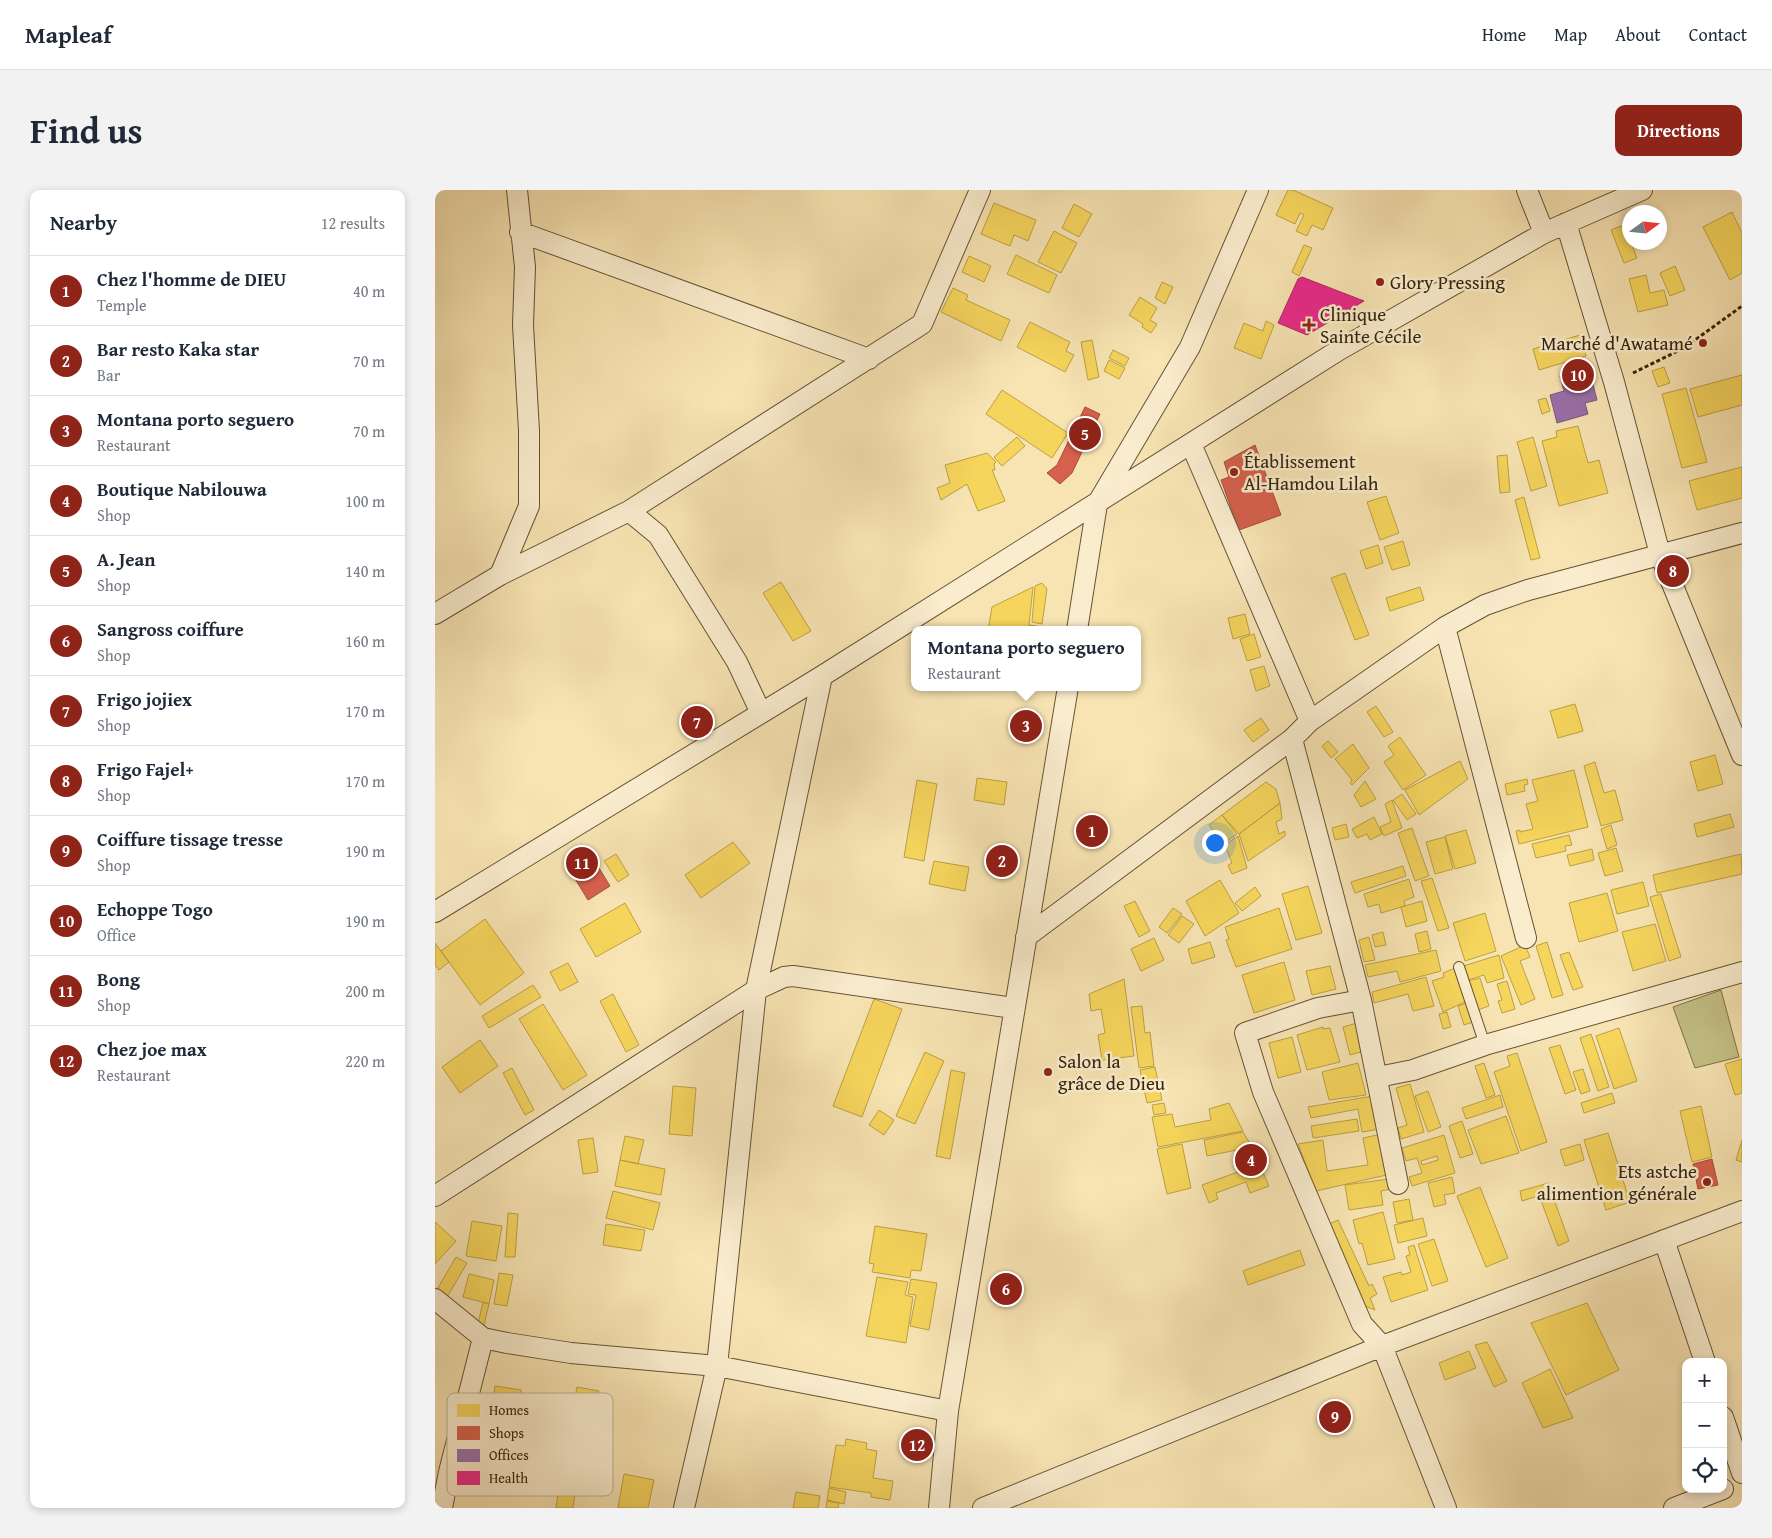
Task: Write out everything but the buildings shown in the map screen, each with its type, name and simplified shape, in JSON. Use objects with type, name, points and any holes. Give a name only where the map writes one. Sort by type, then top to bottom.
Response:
[{"type":"street","points":[[500,575],[529,506],[529,431],[523,326],[525,267],[517,190]]},
{"type":"street","points":[[435,614],[500,575],[629,511],[923,324],[980,190]]},
{"type":"street","points":[[1078,626],[1097,504],[1190,347],[1258,190]]},
{"type":"street","points":[[1527,190],[1544,233]]},
{"type":"street","points":[[435,912],[822,676],[1339,350],[1544,233],[1642,190]]},
{"type":"street","points":[[1566,223],[1614,382],[1660,554],[1742,755]]},
{"type":"street","points":[[520,232],[869,359]]},
{"type":"street","points":[[1191,444],[1310,721]]},
{"type":"street","points":[[629,511],[658,536],[737,662],[761,713]]},
{"type":"street","points":[[1026,937],[1292,739],[1310,721],[1445,627],[1485,605],[1511,596],[1742,533]]},
{"type":"street","points":[[1445,627],[1526,938]]},
{"type":"street","points":[[684,1508],[717,1366],[756,990],[822,676]]},
{"type":"street","points":[[939,1508],[949,1411],[1013,1008],[1067,691]]},
{"type":"street","points":[[1292,739],[1361,1000],[1398,1184]]},
{"type":"street","points":[[1378,1077],[1413,1070],[1485,1045],[1742,972]]},
{"type":"street","points":[[435,1196],[756,990],[783,977],[793,976],[1013,1008]]},
{"type":"street","points":[[1361,1000],[1318,1008],[1245,1033],[1263,1092],[1362,1324],[1382,1346],[1446,1508]]},
{"type":"street","points":[[983,1508],[1382,1346],[1742,1210]]},
{"type":"street","points":[[1664,1240],[1704,1358]]},
{"type":"street","points":[[435,1300],[483,1338],[571,1353],[717,1366],[949,1411]]},
{"type":"street","points":[[466,1393],[483,1338]]},
{"type":"street","points":[[1727,1429],[1742,1473]]},
{"type":"street","points":[[442,1508],[442,1472],[447,1456]]},
{"type":"street","points":[[1727,1488],[1742,1482]]},
{"type":"street","points":[[1673,1508],[1712,1493]]},
{"type":"lane","points":[[1459,967],[1485,1045]]},
{"type":"path","points":[[1614,382],[1684,348],[1742,306]]},
{"type":"shaded area","points":[[1721,990],[1739,1057],[1695,1068],[1673,1007]]},
{"type":"place","name":"Glory Pressing","points":[[1380,282]]},
{"type":"place","name":"Clinique Sainte Cécile","points":[[1309,325]]},
{"type":"place","name":"Marché d'Awatamé","points":[[1703,343]]},
{"type":"place","name":"Echoppe Togo","points":[[1578,375]]},
{"type":"place","name":"A. Jean","points":[[1085,434]]},
{"type":"place","name":"Établissement Al-Hamdou Lilah","points":[[1234,472]]},
{"type":"place","name":"Frigo Fajel+","points":[[1673,571]]},
{"type":"place","name":"Frigo jojiex","points":[[697,722]]},
{"type":"place","name":"Montana porto seguero","points":[[1026,726]]},
{"type":"place","name":"Chez l'homme de DIEU","points":[[1092,831]]},
{"type":"place","name":"Bar resto Kaka star","points":[[1002,861]]},
{"type":"place","name":"Bong","points":[[582,863]]},
{"type":"place","name":"Salon la grâce de Dieu","points":[[1048,1072]]},
{"type":"place","name":"Boutique Nabilouwa","points":[[1251,1160]]},
{"type":"place","name":"Ets astche alimention générale","points":[[1707,1182]]},
{"type":"place","name":"Sangross coiffure","points":[[1006,1289]]},
{"type":"place","name":"Coiffure tissage tresse","points":[[1335,1417]]},
{"type":"place","name":"Chez joe max","points":[[917,1445]]}]
